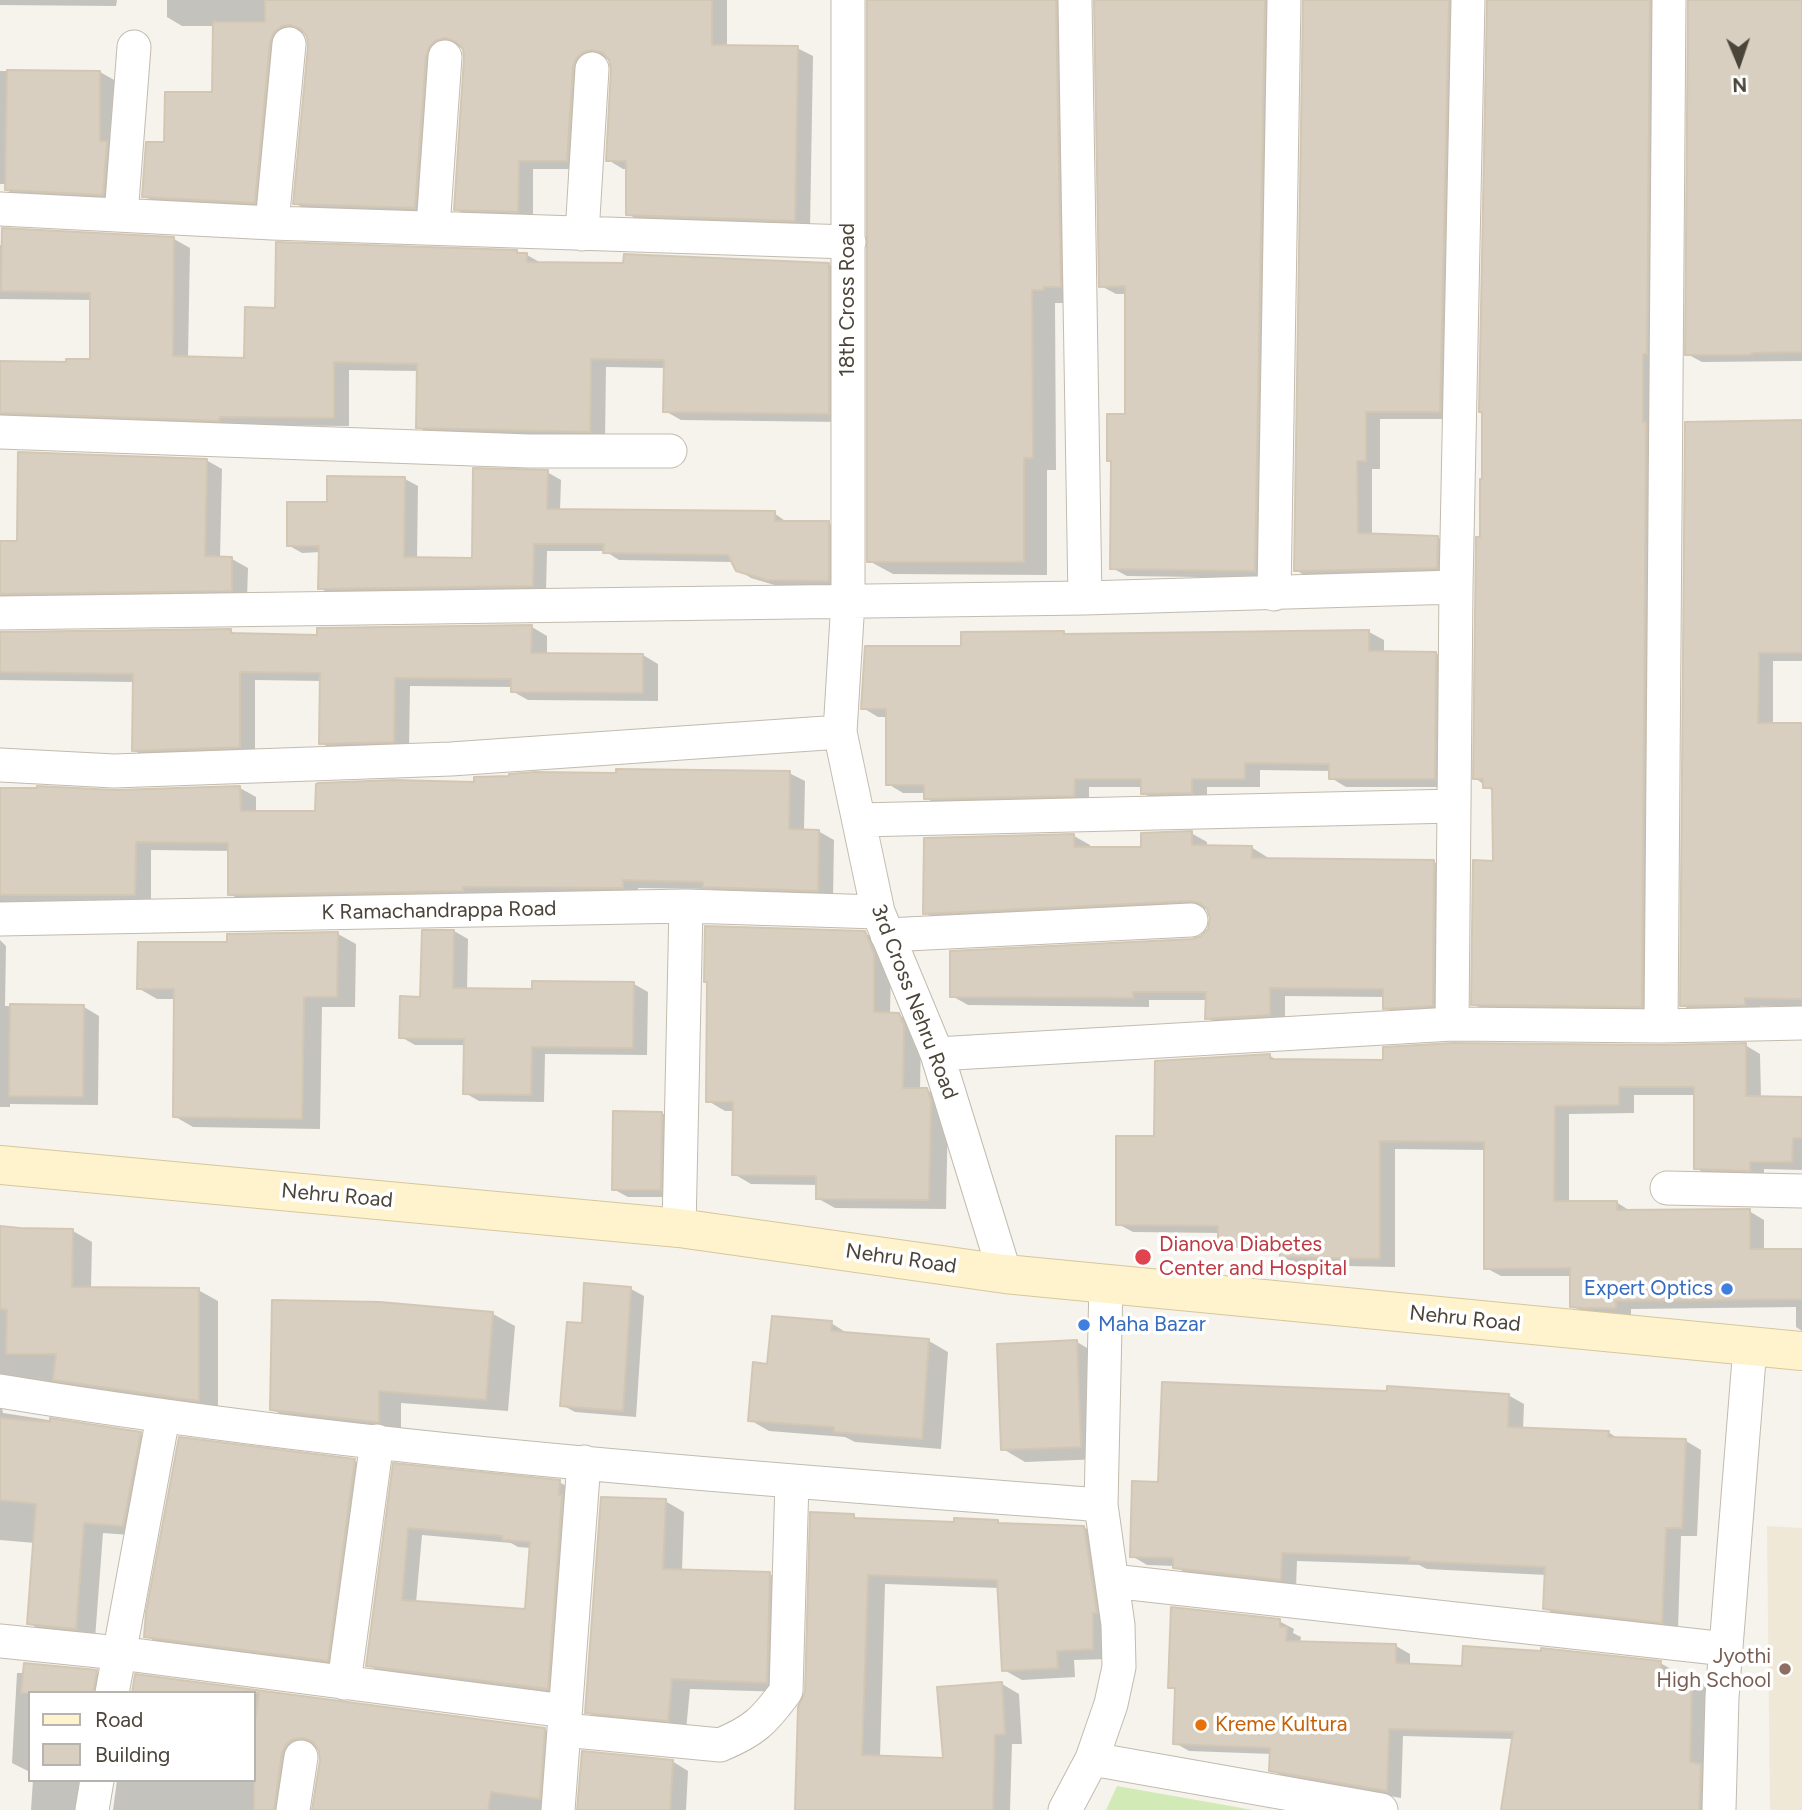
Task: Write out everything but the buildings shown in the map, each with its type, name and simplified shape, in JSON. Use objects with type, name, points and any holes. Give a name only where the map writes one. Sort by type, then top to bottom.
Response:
[{"type":"main road","name":"Nehru Road","points":[[0,1165],[679,1228],[1005,1274],[1802,1351]]},
{"type":"street","name":"18th Cross Road","points":[[848,0],[848,601]]},
{"type":"street","points":[[1075,0],[1085,598]]},
{"type":"street","points":[[1274,594],[1283,0]]},
{"type":"street","points":[[1452,1024],[1456,587],[1468,0]]},
{"type":"street","points":[[1661,1026],[1669,0]]},
{"type":"street","points":[[272,223],[289,44]]},
{"type":"street","points":[[121,215],[134,47]]},
{"type":"street","points":[[433,227],[444,57]]},
{"type":"street","points":[[582,234],[592,69]]},
{"type":"street","points":[[0,209],[272,223],[849,242]]},
{"type":"street","points":[[0,432],[515,450],[670,451]]},
{"type":"street","points":[[0,613],[1085,598],[1456,587]]},
{"type":"street","name":"3rd Cross Nehru Road","points":[[848,601],[840,732],[883,924],[937,1054],[1005,1274]]},
{"type":"street","points":[[0,765],[114,771],[451,759],[840,732]]},
{"type":"street","points":[[859,820],[1454,806]]},
{"type":"street","points":[[679,1228],[685,906]]},
{"type":"street","name":"K Ramachandrappa Road","points":[[0,919],[685,906],[883,924],[1191,920]]},
{"type":"street","points":[[937,1054],[1452,1024],[1661,1026],[1802,1023]]},
{"type":"street","points":[[1667,1188],[1802,1191]]},
{"type":"street","points":[[1065,1810],[1092,1759],[1111,1704],[1119,1667],[1118,1625],[1101,1505],[1106,1283]]},
{"type":"street","points":[[1719,1810],[1722,1697],[1750,1347]]},
{"type":"street","points":[[0,1391],[163,1417],[377,1441],[792,1481],[1101,1505]]},
{"type":"street","points":[[113,1691],[163,1417]]},
{"type":"street","points":[[344,1683],[377,1441]]},
{"type":"street","points":[[558,1810],[584,1462]]},
{"type":"street","points":[[0,1641],[344,1683],[720,1745],[743,1736],[765,1719],[786,1691],[792,1481]]},
{"type":"street","points":[[1112,1581],[1726,1649]]},
{"type":"street","points":[[293,1810],[301,1757]]},
{"type":"street","points":[[1092,1759],[1381,1810]]},
{"type":"street","points":[[92,1810],[97,1782]]},
{"type":"shaded area","name":"Jyothi High School","points":[[1767,1526],[1802,1528],[1802,1810],[1770,1810]]},
{"type":"green space","points":[[1117,1786],[1253,1810],[1106,1810]]},
{"type":"place","name":"Dianova Diabetes Center and Hospital","points":[[1143,1257]]},
{"type":"place","name":"Expert Optics","points":[[1727,1289]]},
{"type":"place","name":"Maha Bazar","points":[[1084,1325]]},
{"type":"place","name":"Jyothi High School","points":[[1785,1669]]},
{"type":"place","name":"Kreme Kultura","points":[[1201,1725]]}]
